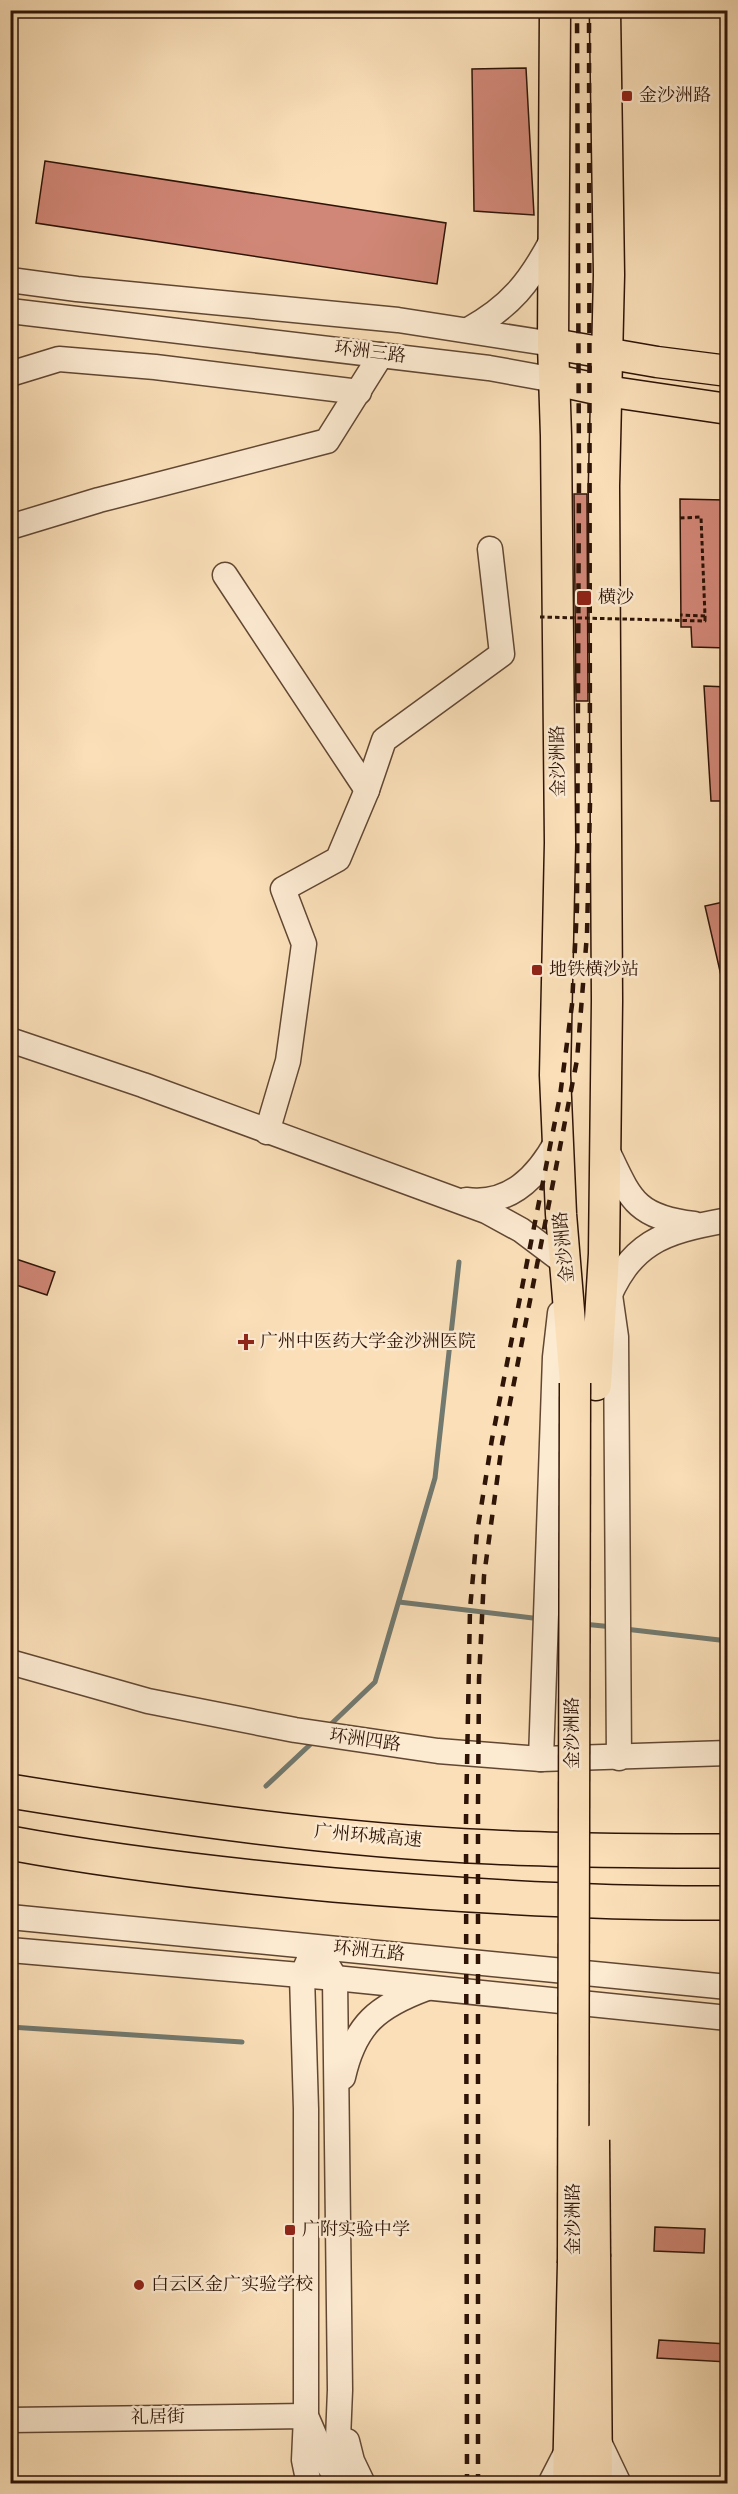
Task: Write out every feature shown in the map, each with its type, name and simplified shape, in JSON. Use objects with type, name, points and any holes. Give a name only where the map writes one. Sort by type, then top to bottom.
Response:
[{"type":"highway","name":"广州环城高速","points":[[10,1791],[176,1817],[361,1837],[491,1847],[728,1851]]},
{"type":"highway","points":[[10,1843],[150,1865],[266,1879],[404,1891],[656,1904],[728,1903]]},
{"type":"main road","name":"金沙洲路","points":[[555,10],[552,240],[560,843],[555,1024],[557,1141],[565,1263],[585,1384],[584,2260],[597,2484]]},
{"type":"main road","name":"金沙洲路","points":[[585,1384],[599,1321],[604,1254],[606,1148],[608,860],[604,486],[609,275],[605,10]]},
{"type":"main road","name":"环洲三路","points":[[553,344],[728,371]]},
{"type":"main road","name":"环洲三路","points":[[555,380],[606,391],[728,409]]},
{"type":"main road","name":"金沙洲路","points":[[568,2484],[568,2449],[584,2260]]},
{"type":"street","points":[[468,330],[498,311],[523,288],[552,240]]},
{"type":"street","name":"环洲三路","points":[[10,280],[77,289],[363,316],[553,344]]},
{"type":"street","name":"环洲三路","points":[[10,311],[489,368],[555,380]]},
{"type":"street","points":[[10,527],[99,500],[327,441],[381,355]]},
{"type":"street","points":[[10,374],[59,359],[155,367],[359,392]]},
{"type":"street","points":[[267,1132],[288,1061],[304,944],[283,889],[338,859],[367,790],[384,740],[502,654],[490,549]]},
{"type":"street","points":[[225,575],[367,790]]},
{"type":"street","points":[[10,1040],[143,1085],[452,1198],[505,1220],[565,1263],[555,1357],[541,1759]]},
{"type":"street","points":[[452,1198],[475,1201],[506,1196],[535,1174],[548,1158],[557,1141]]},
{"type":"street","points":[[606,1148],[624,1185],[648,1213],[666,1221],[699,1225]]},
{"type":"street","points":[[599,1321],[623,1268],[645,1246],[659,1238],[699,1225],[728,1220]]},
{"type":"street","points":[[604,1254],[616,1337],[619,1758]]},
{"type":"street","name":"环洲四路","points":[[10,1662],[148,1701],[295,1730],[405,1747],[541,1759],[728,1753]]},
{"type":"street","name":"环洲五路","points":[[10,1917],[728,1987]]},
{"type":"street","points":[[309,2484],[304,2452],[306,2109],[302,1976],[316,1946]]},
{"type":"street","points":[[316,1946],[335,1978],[340,2390],[352,2461],[346,2483]]},
{"type":"street","name":"环洲五路","points":[[10,1950],[335,1978],[728,2018]]},
{"type":"street","points":[[336,2109],[343,2073],[359,2031],[387,2007],[430,1988]]},
{"type":"street","points":[[306,2109],[336,2109]]},
{"type":"street","points":[[306,2415],[326,2462],[346,2483]]},
{"type":"street","name":"礼居街","points":[[10,2420],[306,2415]]},
{"type":"street","points":[[596,2436],[619,2484]]},
{"type":"street","points":[[550,2484],[568,2449]]},
{"type":"path","points":[[540,617],[705,621],[701,517],[680,518]]},
{"type":"path","points":[[680,615],[705,616]]},
{"type":"building","points":[[526,68],[534,215],[474,211],[472,69]]},
{"type":"building","points":[[45,161],[446,223],[437,284],[36,223]]},
{"type":"building","points":[[574,494],[587,494],[588,701],[576,701]]},
{"type":"building","points":[[680,499],[724,500],[728,648],[692,647],[691,627],[681,627]]},
{"type":"building","points":[[704,686],[728,687],[728,801],[711,801]]},
{"type":"building","points":[[728,901],[728,979],[722,980],[705,906]]},
{"type":"building","points":[[10,1257],[55,1272],[47,1295],[10,1283]]},
{"type":"building","points":[[655,2227],[705,2229],[704,2253],[654,2251]]},
{"type":"building","points":[[659,2340],[728,2344],[728,2362],[657,2358]]},
{"type":"waterway","points":[[328,1727],[375,1682],[435,1478],[459,1262]]},
{"type":"waterway","points":[[399,1602],[541,1619]]},
{"type":"waterway","points":[[583,1624],[613,1627]]},
{"type":"waterway","points":[[625,1629],[728,1641]]},
{"type":"waterway","points":[[266,1786],[315,1740]]},
{"type":"waterway","points":[[10,2027],[242,2042]]},
{"type":"railway","points":[[467,2484],[466,1819],[470,1609],[477,1533],[492,1439],[560,1096],[572,1005],[577,908],[579,475],[577,10]]},
{"type":"railway","points":[[478,2484],[478,1805],[479,1679],[484,1576],[502,1444],[577,1060],[587,934],[590,804],[589,10]]},
{"type":"place","name":"金沙洲路","points":[[627,96]]},
{"type":"place","name":"横沙","points":[[584,598]]},
{"type":"place","name":"地铁横沙站","points":[[537,970]]},
{"type":"place","name":"广州中医药大学金沙洲医院","points":[[246,1342]]},
{"type":"place","name":"广附实验中学","points":[[290,2230]]},
{"type":"place","name":"白云区金广实验学校","points":[[139,2285]]}]
